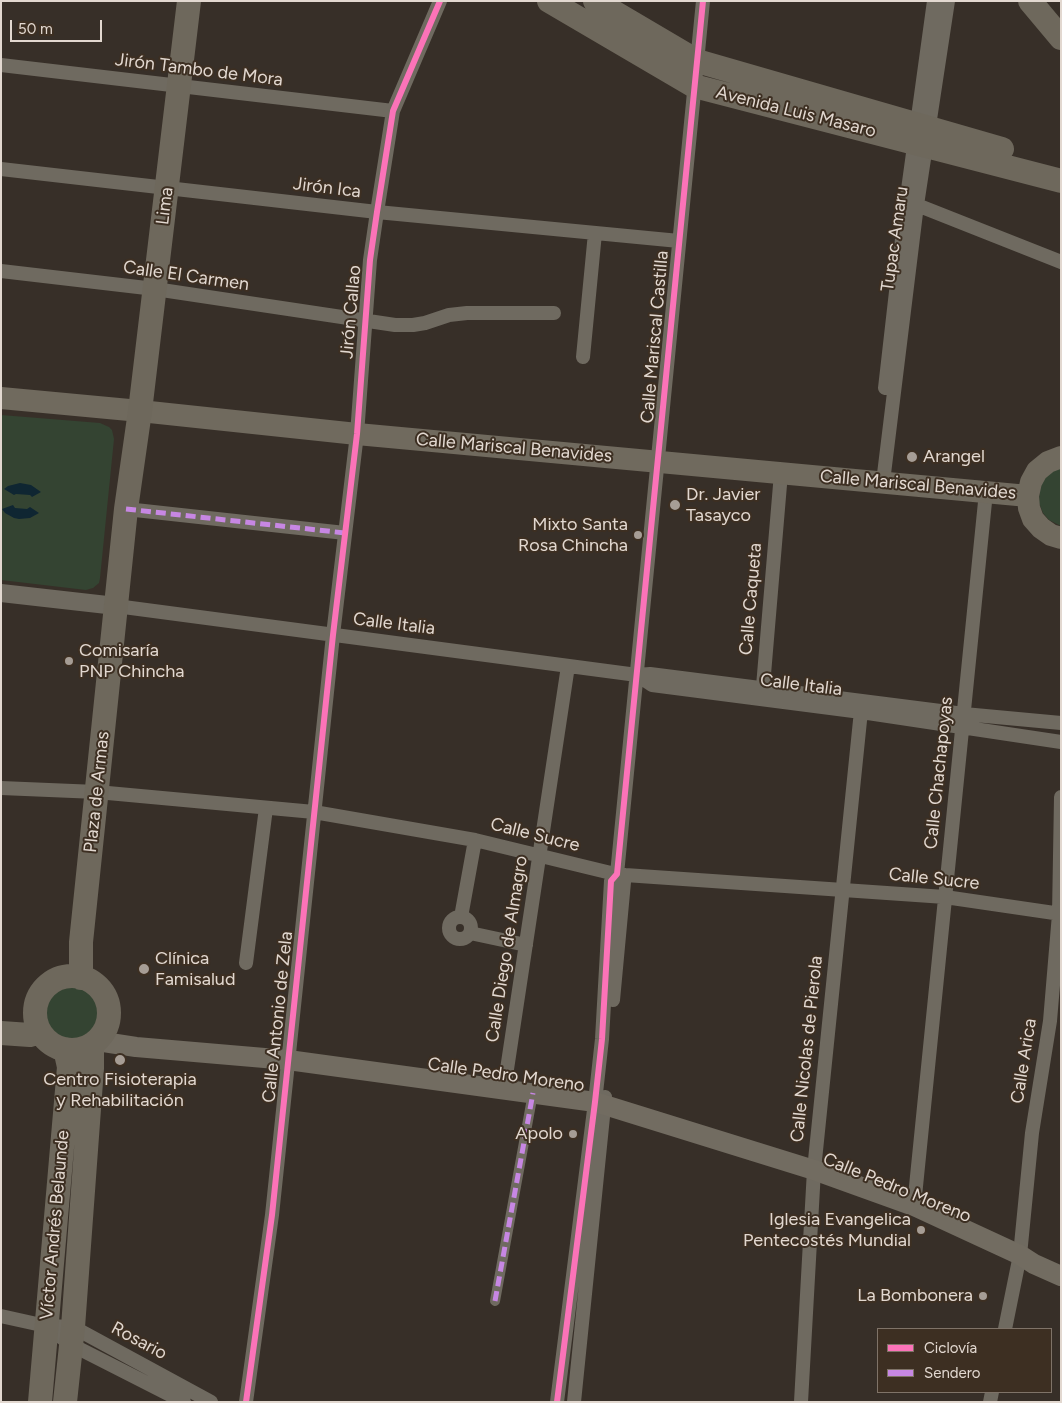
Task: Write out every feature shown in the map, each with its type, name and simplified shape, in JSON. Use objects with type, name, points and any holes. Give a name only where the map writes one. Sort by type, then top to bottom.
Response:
[{"type":"highway","name":"Lima","points":[[140,411],[188,1]]},
{"type":"highway","name":"Avenida Luis Masaro","points":[[549,1],[694,86],[1061,167]]},
{"type":"highway","name":"Avenida Luis Masaro","points":[[595,1],[697,61],[1061,181]]},
{"type":"highway","points":[[1030,1],[1061,38]]},
{"type":"highway","name":"Plaza de Armas","points":[[81,978],[81,942],[126,509],[140,411]]},
{"type":"highway","points":[[69,977],[81,978],[91,982],[106,999],[109,1010],[108,1021],[104,1032],[94,1043],[84,1048],[65,1050],[46,1040],[40,1032],[35,1008],[39,996],[57,980],[69,977]]},
{"type":"highway","points":[[1,1033],[30,1035],[40,1032]]},
{"type":"highway","points":[[65,1402],[72,1335],[94,1043]]},
{"type":"highway","name":"Víctor Andrés Belaunde","points":[[40,1402],[69,1067],[65,1050]]},
{"type":"main road","name":"Calle Mariscal Benavides","points":[[1,398],[357,434],[1028,496]]},
{"type":"main road","points":[[1061,457],[1048,462],[1038,471],[1030,482],[1028,496],[1029,508],[1033,519],[1051,535],[1061,538]]},
{"type":"main road","name":"Calle Pedro Moreno","points":[[94,1043],[288,1060],[533,1093],[600,1104],[814,1170],[914,1206],[1061,1276]]},
{"type":"street","name":"Jirón Callao","points":[[333,635],[357,434],[370,260],[393,112],[440,1]]},
{"type":"street","name":"Calle Mariscal Castilla","points":[[600,1104],[611,881],[618,874],[703,1]]},
{"type":"street","name":"Tupac Amaru","points":[[922,135],[934,1]]},
{"type":"street","name":"Tupac Amaru","points":[[879,482],[922,135],[948,1]]},
{"type":"street","name":"Jirón Tambo de Mora","points":[[1,66],[393,112]]},
{"type":"street","name":"Jirón Ica","points":[[1,169],[377,212],[679,242]]},
{"type":"street","points":[[912,205],[1061,262]]},
{"type":"street","points":[[583,357],[594,233]]},
{"type":"street","name":"Calle El Carmen","points":[[1,271],[154,289],[394,325],[412,325],[437,320],[449,315],[467,313],[554,313]]},
{"type":"street","name":"Calle Caqueta","points":[[762,694],[781,473]]},
{"type":"street","name":"Calle Chachapoyas","points":[[914,1206],[986,492]]},
{"type":"street","points":[[126,509],[345,533]]},
{"type":"street","points":[[1,593],[116,606]]},
{"type":"street","name":"Calle Italia","points":[[116,606],[637,675],[650,674],[762,694],[963,721]]},
{"type":"street","name":"Calle Antonio de Zela","points":[[246,1402],[272,1215],[333,635]]},
{"type":"street","name":"Calle Diego de Almagro","points":[[504,1089],[568,666]]},
{"type":"street","name":"Calle Nicolas de Pierola","points":[[801,1402],[814,1170],[861,707]]},
{"type":"street","points":[[963,721],[1061,723]]},
{"type":"street","points":[[963,721],[1061,742]]},
{"type":"street","name":"Calle Sucre","points":[[1,788],[97,792],[314,812],[475,840],[618,874],[945,897],[1060,914]]},
{"type":"street","name":"Calle Arica","points":[[1005,1328],[1020,1255],[1032,1133],[1050,1021],[1060,914],[1061,797]]},
{"type":"street","points":[[246,963],[266,808]]},
{"type":"street","points":[[475,840],[461,917],[452,921],[450,925],[452,935],[456,938],[461,938],[470,934],[526,945]]},
{"type":"street","points":[[495,1301],[533,1093]]},
{"type":"street","points":[[557,1402],[600,1104]]},
{"type":"street","points":[[574,1402],[600,1104]]},
{"type":"street","name":"Rosario","points":[[1,1316],[46,1326],[72,1335],[211,1402]]},
{"type":"street","name":"Rosario","points":[[72,1335],[184,1402]]},
{"type":"green space","points":[[1,415],[100,423],[112,430],[114,439],[100,578],[99,583],[93,588],[86,590],[1,580]]},
{"type":"green space","points":[[1061,465],[1061,526],[1049,520],[1043,513],[1039,503],[1040,483],[1045,475]]},
{"type":"green space","points":[[72,984],[83,986],[93,992],[99,1002],[101,1013],[99,1024],[93,1034],[83,1040],[72,1042],[61,1040],[51,1034],[45,1024],[43,1013],[45,1002],[51,992],[61,986]]},
{"type":"water","points":[[20,483],[31,485],[41,492],[32,497],[30,495],[14,495],[4,489]]},
{"type":"water","points":[[13,505],[15,508],[27,509],[30,507],[39,513],[30,518],[14,518],[2,509]]},
{"type":"marked path","points":[[126,509],[345,533]]},
{"type":"marked path","points":[[495,1301],[533,1093]]},
{"type":"cycle path","points":[[246,1402],[272,1215],[333,635],[357,434],[370,260],[393,111],[440,1]]},
{"type":"cycle path","points":[[557,1402],[602,1039],[611,881],[617,874],[703,1]]},
{"type":"place","name":"Arangel","points":[[912,457]]},
{"type":"place","name":"Dr. Javier Tasayco","points":[[675,505]]},
{"type":"place","name":"Mixto Santa Rosa Chincha","points":[[638,535]]},
{"type":"place","name":"Comisaría PNP Chincha","points":[[69,661]]},
{"type":"place","name":"Clínica Famisalud","points":[[144,969]]},
{"type":"place","name":"Centro Fisioterapia y Rehabilitación","points":[[120,1060]]},
{"type":"place","name":"Apolo","points":[[573,1134]]},
{"type":"place","name":"Iglesia Evangelica Pentecostés Mundial","points":[[921,1230]]},
{"type":"place","name":"La Bombonera","points":[[983,1296]]}]
